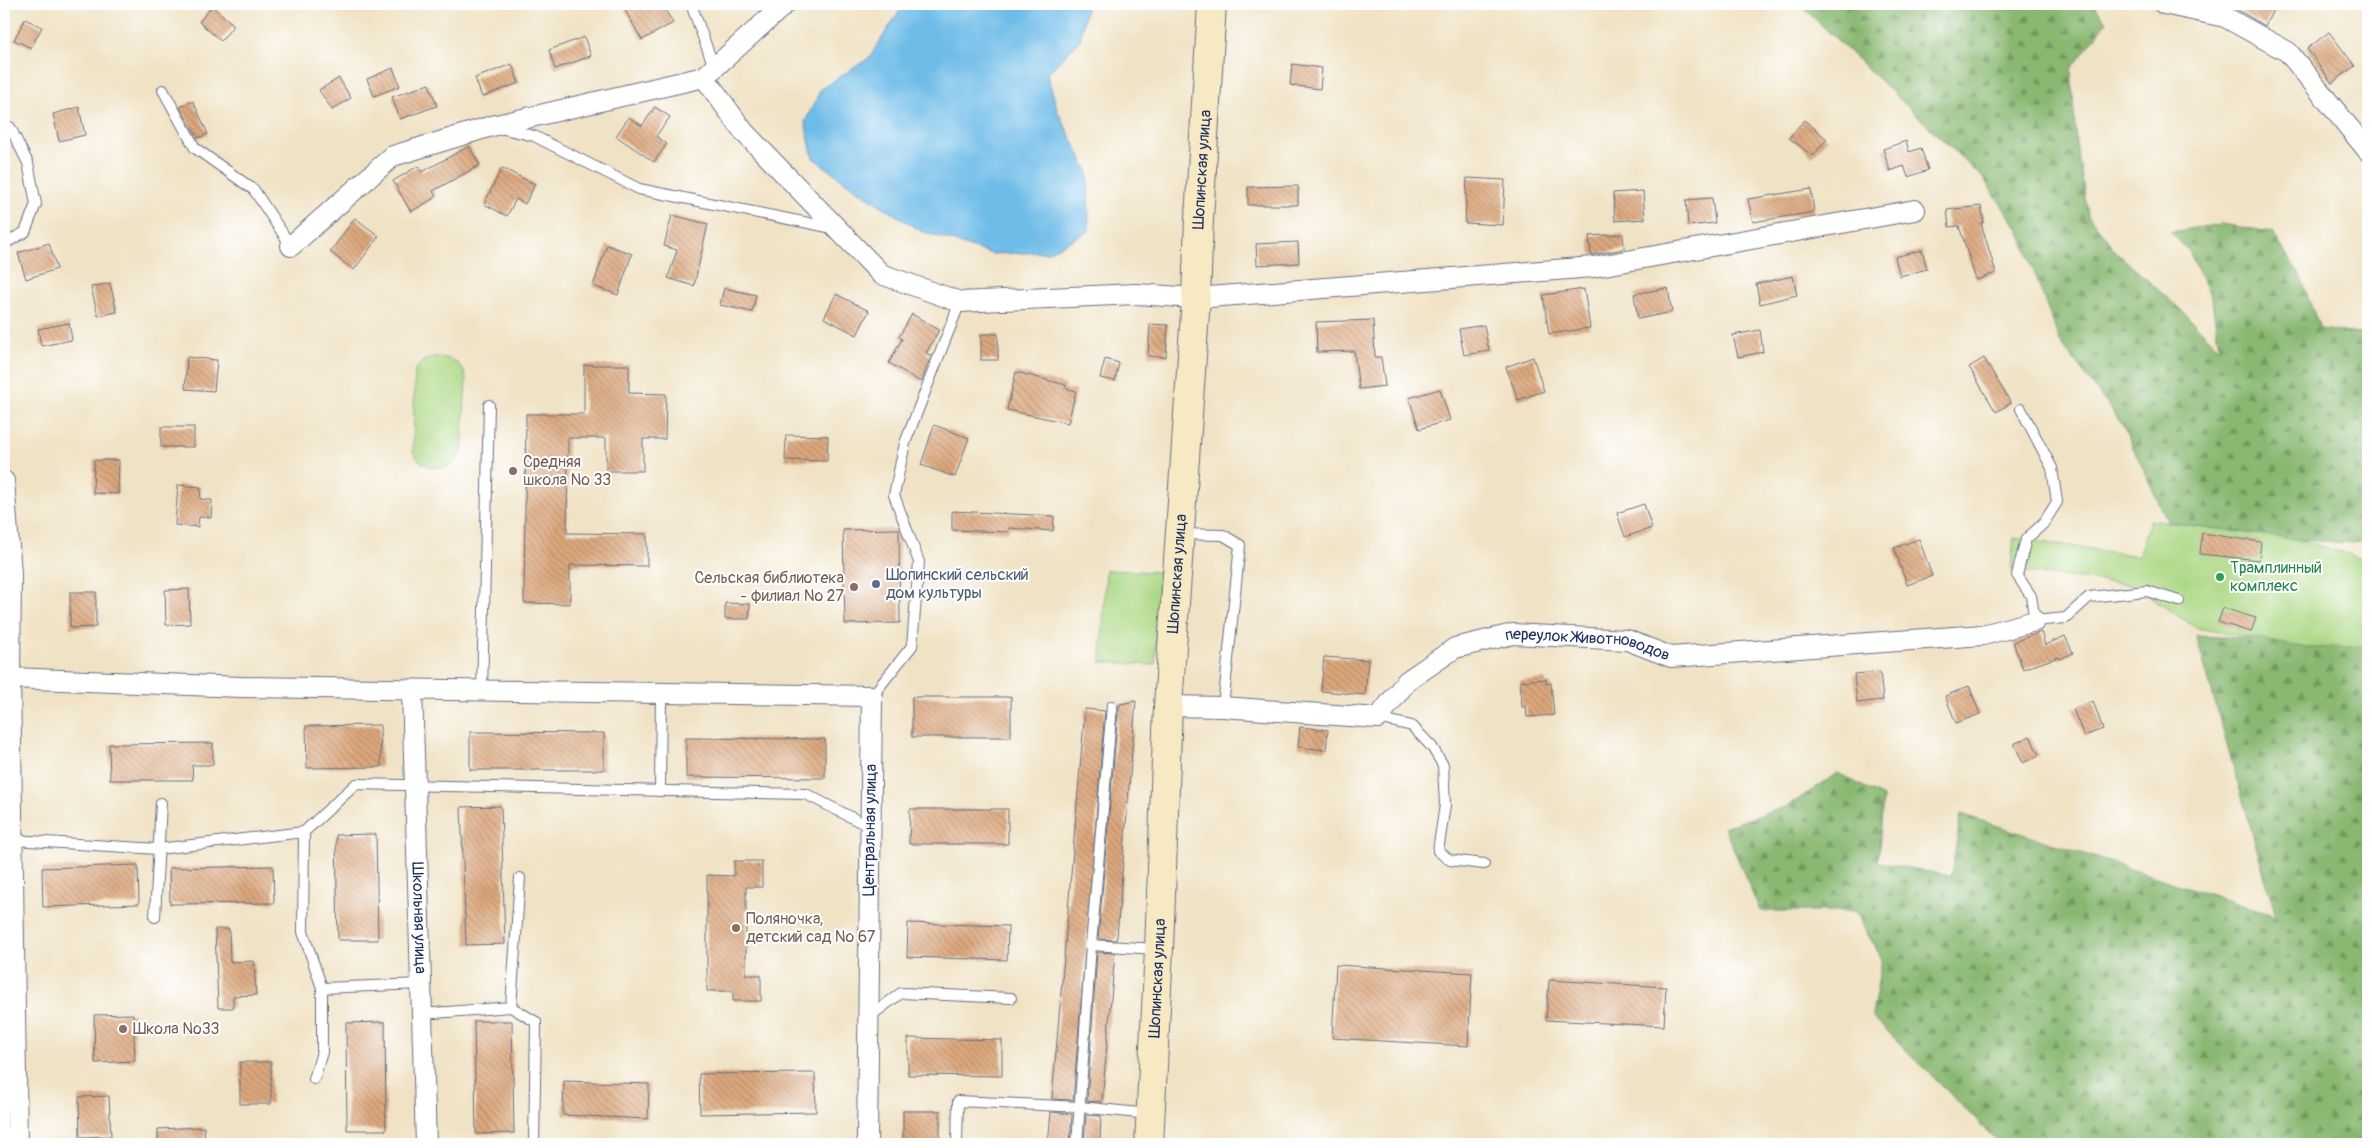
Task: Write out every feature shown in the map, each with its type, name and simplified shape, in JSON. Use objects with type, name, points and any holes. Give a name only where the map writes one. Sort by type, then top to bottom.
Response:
[{"type":"street","points":[[291,246],[394,156],[492,126],[709,72],[786,4]]},
{"type":"street","name":"Шопинская улица","points":[[1149,1144],[1159,949],[1168,706],[1196,298],[1199,209],[1212,4]]},
{"type":"street","points":[[2164,4],[2225,17],[2288,52],[2368,151]]},
{"type":"street","points":[[709,72],[744,132],[882,274],[960,302],[1136,294],[1196,298],[1593,267],[1915,210]]},
{"type":"street","points":[[4,481],[11,573],[10,678],[7,717],[13,840],[17,1144]]},
{"type":"street","name":"переулок Животноводов","points":[[1378,718],[1407,682],[1455,648],[1513,634],[1627,640],[1671,657],[1983,636],[2035,621]]},
{"type":"street","points":[[10,678],[241,687],[872,696]]},
{"type":"street","name":"Школьная улица","points":[[412,690],[426,1144]]},
{"type":"street","name":"Центральная улица","points":[[867,1144],[872,696]]},
{"type":"street","points":[[1168,706],[1223,707],[1378,718]]},
{"type":"lane","points":[[691,4],[709,72]]},
{"type":"lane","points":[[164,90],[194,148],[254,190],[291,246]]},
{"type":"lane","points":[[492,126],[534,136],[639,190],[838,229]]},
{"type":"lane","points":[[4,244],[25,232],[36,204],[28,163],[10,127]]},
{"type":"lane","points":[[872,696],[912,646],[920,562],[894,495],[905,443],[960,302]]},
{"type":"lane","points":[[482,691],[489,405]]},
{"type":"lane","points":[[2021,409],[2052,468],[2057,502],[2043,524],[2026,539],[2017,575],[2031,596],[2035,621],[2066,618],[2089,597],[2147,591],[2179,601]]},
{"type":"lane","points":[[1179,534],[1223,535],[1240,545],[1223,707]]},
{"type":"lane","points":[[660,790],[661,694]]},
{"type":"lane","points":[[1078,1144],[1090,945],[1112,706]]},
{"type":"lane","points":[[1378,718],[1412,726],[1432,747],[1443,765],[1445,805],[1438,851],[1450,860],[1484,864]]},
{"type":"lane","points":[[13,840],[158,849],[304,832],[356,784],[806,794],[870,827]]},
{"type":"lane","points":[[156,917],[158,849],[162,803]]},
{"type":"lane","points":[[304,832],[303,932],[322,988],[322,1052],[314,1079]]},
{"type":"lane","points":[[511,1007],[520,878]]},
{"type":"lane","points":[[1090,945],[1159,949]]},
{"type":"lane","points":[[322,988],[420,984]]},
{"type":"lane","points":[[868,1018],[901,993],[1011,998]]},
{"type":"lane","points":[[422,1014],[511,1007],[536,1022],[534,1144]]},
{"type":"lane","points":[[957,1144],[958,1102],[1080,1107],[1150,1114]]},
{"type":"green space","points":[[1799,4],[2093,4],[2107,22],[2071,69],[2076,142],[2088,215],[2117,253],[2182,311],[2219,348],[2212,300],[2189,251],[2170,232],[2221,224],[2272,232],[2301,277],[2320,329],[2368,335],[2368,455],[2366,460],[2368,460],[2368,540],[2354,543],[2300,540],[2168,522],[2122,424],[2060,342],[2019,230],[1982,177]]},
{"type":"green space","points":[[433,357],[454,361],[464,372],[466,378],[462,453],[451,464],[437,468],[424,464],[413,452],[415,369],[423,361]]},
{"type":"green space","name":"Трамплинный комплекс","points":[[2150,520],[2300,540],[2368,560],[2368,646],[2309,648],[2197,628],[2131,585],[2011,570],[2014,538],[2138,556]]},
{"type":"green space","points":[[1106,570],[1159,572],[1155,665],[1101,662]]},
{"type":"green space","points":[[2196,636],[2368,643],[2368,1144],[2000,1144],[1872,1016],[1882,959],[1855,911],[1760,911],[1724,827],[1788,806],[1838,773],[1883,797],[1878,862],[1951,876],[1961,814],[2276,916]]},
{"type":"water","points":[[904,4],[1087,4],[1080,40],[1047,74],[1058,112],[1088,171],[1089,231],[1048,252],[992,254],[921,231],[854,188],[813,158],[805,122],[821,89],[869,58]]},
{"type":"building","points":[[636,4],[662,4],[673,23],[642,40],[625,10]]},
{"type":"building","points":[[2220,4],[2276,4],[2265,26],[2231,6]]},
{"type":"building","points":[[212,6],[234,25],[221,41],[199,22]]},
{"type":"building","points":[[25,19],[42,27],[31,48],[14,40]]},
{"type":"building","points":[[2329,32],[2355,66],[2332,83],[2307,49]]},
{"type":"building","points":[[584,37],[591,56],[555,69],[549,50]]},
{"type":"building","points":[[512,64],[519,83],[482,97],[475,78]]},
{"type":"building","points":[[1292,64],[1322,68],[1320,89],[1290,85]]},
{"type":"building","points":[[393,68],[400,86],[374,96],[367,79]]},
{"type":"building","points":[[339,78],[351,98],[332,110],[319,90]]},
{"type":"building","points":[[429,84],[437,106],[400,119],[392,97]]},
{"type":"building","points":[[193,101],[208,134],[198,138],[180,107]]},
{"type":"building","points":[[79,107],[85,135],[59,141],[53,114]]},
{"type":"building","points":[[655,107],[670,117],[656,136],[667,144],[654,162],[616,136],[629,117],[642,126]]},
{"type":"building","points":[[1804,120],[1827,139],[1813,156],[1789,138]]},
{"type":"building","points":[[1906,141],[1909,152],[1921,148],[1928,170],[1908,177],[1904,166],[1890,171],[1883,149]]},
{"type":"building","points":[[469,146],[480,165],[433,191],[436,197],[411,212],[393,181],[418,166],[422,172]]},
{"type":"building","points":[[502,168],[535,184],[525,204],[516,199],[507,216],[484,204]]},
{"type":"building","points":[[1467,178],[1505,180],[1503,225],[1465,223]]},
{"type":"building","points":[[1298,186],[1298,205],[1248,205],[1248,187]]},
{"type":"building","points":[[1811,189],[1814,212],[1753,222],[1748,199]]},
{"type":"building","points":[[1643,191],[1645,219],[1615,221],[1613,193]]},
{"type":"building","points":[[1712,198],[1715,223],[1688,226],[1686,200]]},
{"type":"building","points":[[1981,206],[1984,222],[1981,223],[1996,273],[1976,280],[1959,226],[1949,227],[1947,210]]},
{"type":"building","points":[[672,215],[708,224],[694,286],[668,278],[677,250],[664,246]]},
{"type":"building","points":[[355,218],[379,236],[354,270],[330,252]]},
{"type":"building","points":[[1623,234],[1624,249],[1591,255],[1589,236]]},
{"type":"building","points":[[1298,242],[1299,263],[1257,265],[1256,244]]},
{"type":"building","points":[[49,243],[57,269],[26,279],[18,253]]},
{"type":"building","points":[[607,245],[632,254],[618,295],[593,286]]},
{"type":"building","points":[[1922,250],[1927,269],[1900,276],[1895,257]]},
{"type":"building","points":[[1793,276],[1797,295],[1760,304],[1756,284]]},
{"type":"building","points":[[110,283],[117,312],[98,316],[91,287]]},
{"type":"building","points":[[724,288],[756,295],[752,312],[720,305]]},
{"type":"building","points":[[1668,288],[1672,312],[1638,319],[1634,294]]},
{"type":"building","points":[[1584,289],[1590,328],[1549,334],[1543,295]]},
{"type":"building","points":[[836,294],[869,311],[857,335],[824,318]]},
{"type":"building","points":[[912,314],[939,330],[926,353],[931,356],[921,382],[889,363],[902,339],[899,337]]},
{"type":"building","points":[[1373,320],[1375,357],[1381,357],[1385,386],[1359,389],[1354,351],[1317,352],[1316,322]]},
{"type":"building","points":[[69,323],[72,340],[41,346],[38,329]]},
{"type":"building","points":[[1150,324],[1168,325],[1166,357],[1148,356]]},
{"type":"building","points":[[1484,325],[1489,351],[1464,355],[1459,329]]},
{"type":"building","points":[[1760,330],[1763,352],[1738,357],[1733,335]]},
{"type":"building","points":[[981,334],[998,334],[998,360],[981,360]]},
{"type":"building","points":[[187,357],[217,360],[214,391],[185,389]]},
{"type":"building","points":[[1533,357],[1544,391],[1518,400],[1506,367]]},
{"type":"building","points":[[1984,358],[2011,403],[1996,412],[1969,367]]},
{"type":"building","points":[[1105,359],[1119,363],[1115,381],[1100,378]]},
{"type":"building","points":[[584,365],[629,365],[629,393],[666,394],[665,439],[643,439],[643,471],[606,471],[606,438],[568,438],[567,533],[647,534],[647,566],[570,565],[570,604],[524,603],[526,414],[584,414]]},
{"type":"building","points":[[1016,372],[1066,385],[1065,388],[1076,391],[1068,423],[1007,410]]},
{"type":"building","points":[[1440,389],[1450,420],[1419,429],[1409,398]]},
{"type":"building","points":[[934,425],[969,438],[955,477],[921,465]]},
{"type":"building","points":[[161,427],[194,427],[194,447],[161,447]]},
{"type":"building","points":[[786,435],[828,436],[827,461],[785,460]]},
{"type":"building","points":[[94,460],[119,460],[118,494],[93,493]]},
{"type":"building","points":[[178,485],[201,487],[200,499],[212,500],[211,518],[199,517],[198,527],[175,525]]},
{"type":"building","points":[[1644,504],[1652,528],[1625,537],[1617,513]]},
{"type":"building","points":[[952,511],[1054,516],[1053,531],[1009,528],[1008,532],[952,530]]},
{"type":"building","points":[[899,529],[900,623],[845,624],[843,530]]},
{"type":"building","points":[[2202,533],[2261,542],[2259,560],[2200,554]]},
{"type":"building","points":[[1919,539],[1932,576],[1907,585],[1894,548]]},
{"type":"building","points":[[189,589],[190,624],[166,625],[165,590]]},
{"type":"building","points":[[70,592],[96,592],[96,627],[70,628]]},
{"type":"building","points":[[725,603],[750,604],[749,619],[725,619]]},
{"type":"building","points":[[2223,608],[2256,618],[2251,632],[2218,622]]},
{"type":"building","points":[[2041,632],[2045,645],[2065,636],[2073,653],[2060,659],[2059,657],[2023,669],[2013,642]]},
{"type":"building","points":[[1324,657],[1368,660],[1365,695],[1321,691]]},
{"type":"building","points":[[1880,672],[1883,700],[1857,703],[1854,674]]},
{"type":"building","points":[[1546,679],[1546,684],[1551,683],[1554,715],[1527,717],[1526,707],[1522,707],[1520,681]]},
{"type":"building","points":[[1969,686],[1980,714],[1956,723],[1945,696]]},
{"type":"building","points":[[912,697],[1011,697],[1011,737],[912,737]]},
{"type":"building","points":[[1136,701],[1117,936],[1116,940],[1098,939],[1118,712],[1120,704]]},
{"type":"building","points":[[2093,701],[2103,729],[2084,736],[2073,709]]},
{"type":"building","points":[[1085,709],[1105,711],[1073,1100],[1052,1099]]},
{"type":"building","points":[[380,725],[381,767],[307,768],[306,726]]},
{"type":"building","points":[[1300,727],[1328,730],[1326,750],[1298,747]]},
{"type":"building","points":[[470,732],[604,733],[604,770],[470,770]]},
{"type":"building","points":[[2030,736],[2039,755],[2023,763],[2014,744]]},
{"type":"building","points":[[686,738],[825,739],[825,778],[686,777]]},
{"type":"building","points":[[213,743],[213,765],[192,765],[193,780],[110,780],[109,744]]},
{"type":"building","points":[[501,806],[505,944],[466,945],[461,807]]},
{"type":"building","points":[[910,809],[1008,809],[1008,844],[909,844]]},
{"type":"building","points":[[376,834],[378,940],[338,940],[336,835]]},
{"type":"building","points":[[734,861],[762,861],[762,887],[746,887],[746,975],[761,975],[761,1001],[733,1001],[733,991],[707,991],[707,875],[734,876]]},
{"type":"building","points":[[138,865],[139,904],[43,907],[42,868]]},
{"type":"building","points":[[273,866],[274,903],[170,904],[169,868]]},
{"type":"building","points":[[908,923],[1008,926],[1007,960],[907,957]]},
{"type":"building","points":[[215,929],[229,929],[230,962],[254,961],[256,995],[233,996],[233,1008],[218,1008]]},
{"type":"building","points":[[1097,952],[1115,953],[1102,1102],[1087,1101]]},
{"type":"building","points":[[1336,965],[1472,973],[1468,1046],[1332,1038]]},
{"type":"building","points":[[1549,980],[1666,987],[1664,1026],[1546,1020]]},
{"type":"building","points":[[133,1014],[135,1061],[95,1063],[94,1015]]},
{"type":"building","points":[[474,1021],[512,1021],[514,1133],[476,1134]]},
{"type":"building","points":[[385,1022],[386,1130],[347,1130],[346,1023]]},
{"type":"building","points":[[908,1038],[1002,1040],[1002,1076],[908,1075]]},
{"type":"building","points":[[240,1062],[271,1062],[271,1104],[240,1104]]},
{"type":"building","points":[[815,1073],[816,1112],[700,1114],[699,1074]]},
{"type":"building","points":[[564,1081],[649,1084],[648,1119],[563,1115]]},
{"type":"building","points":[[109,1096],[111,1136],[80,1137],[79,1097]]},
{"type":"building","points":[[903,1111],[940,1111],[940,1144],[903,1144]]},
{"type":"building","points":[[1051,1112],[1072,1114],[1070,1144],[1048,1144]]},
{"type":"building","points":[[1086,1115],[1101,1116],[1100,1144],[1084,1144]]},
{"type":"building","points":[[204,1127],[205,1144],[158,1144],[158,1129]]},
{"type":"place","name":"Средняя школа № 33","points":[[513,471]]},
{"type":"place","name":"Трамплинный комплекс","points":[[2220,577]]},
{"type":"place","name":"Шопинский сельский дом культуры","points":[[876,584]]},
{"type":"place","name":"Сельская библиотека - филиал № 27","points":[[854,587]]},
{"type":"place","name":"Поляночка, детский сад № 67","points":[[736,928]]},
{"type":"place","name":"Школа №33","points":[[123,1029]]}]
